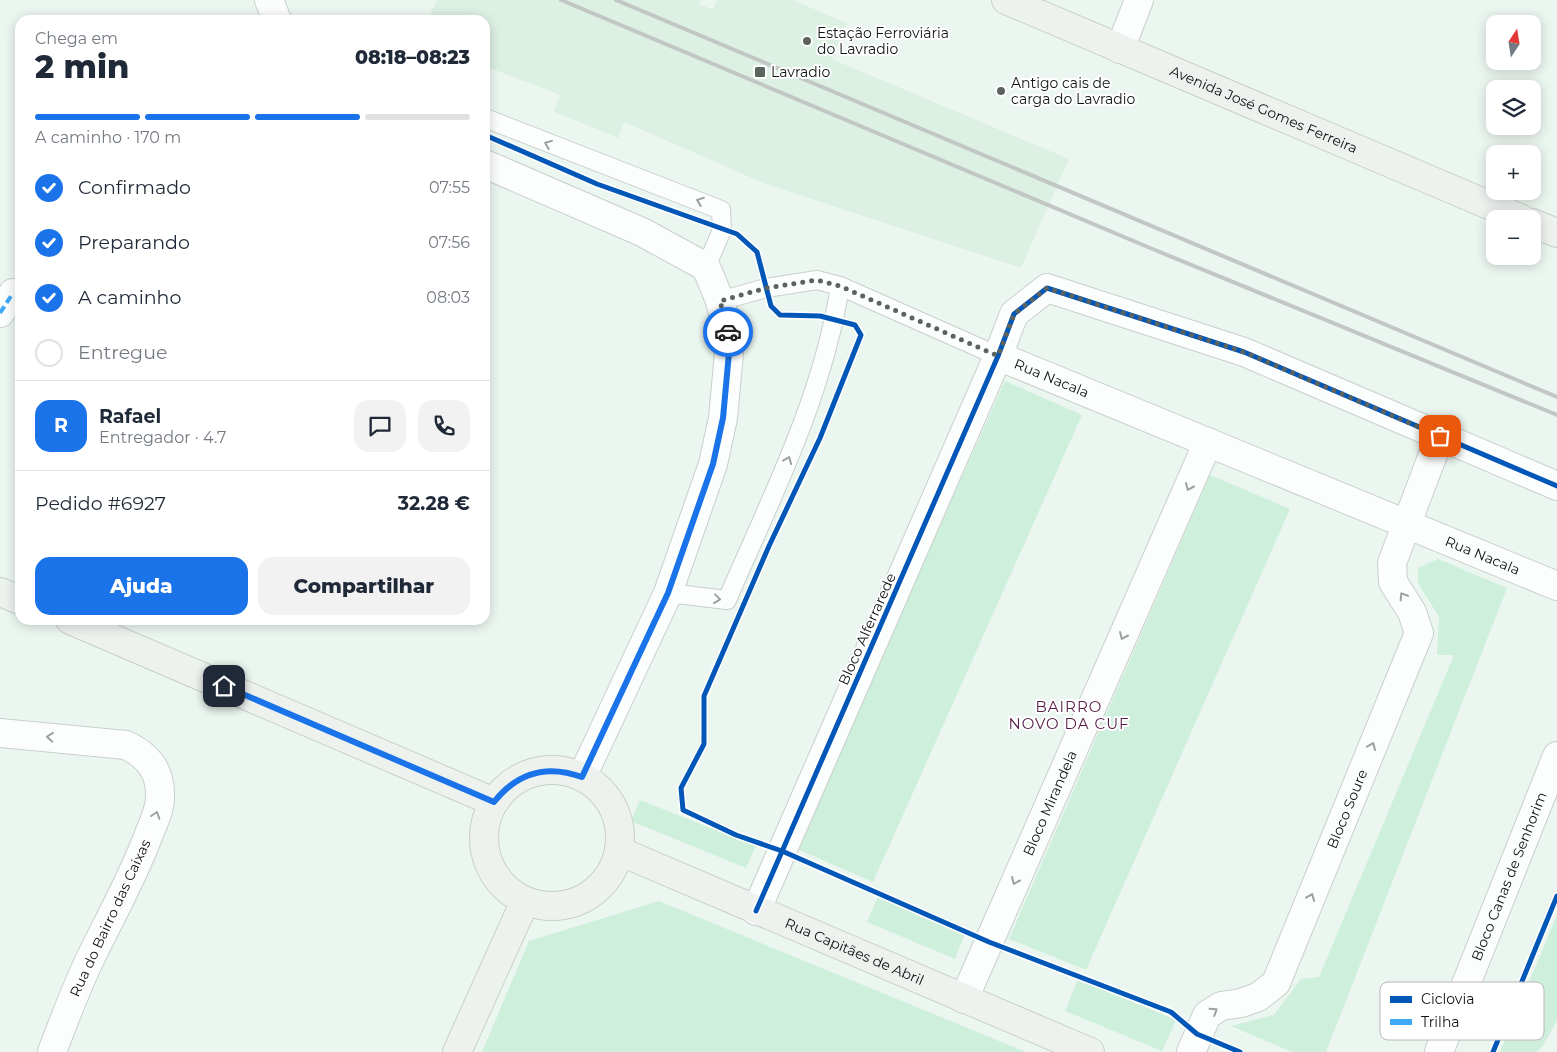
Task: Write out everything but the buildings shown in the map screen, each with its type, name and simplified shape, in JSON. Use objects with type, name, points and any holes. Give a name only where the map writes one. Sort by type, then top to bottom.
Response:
[{"type":"street","points":[[269,0],[275,15]]},
{"type":"street","name":"Avenida José Gomes Ferreira","points":[[1006,0],[1501,210]]},
{"type":"street","points":[[1120,49],[1139,0]]},
{"type":"street","points":[[490,166],[642,232],[706,267],[720,301],[730,342],[723,418],[713,464],[668,593],[582,777]]},
{"type":"street","points":[[1541,227],[1557,234]]},
{"type":"street","name":"Rua Nacala","points":[[1557,486],[1244,352],[1047,288],[1014,314],[998,356],[1557,586]]},
{"type":"street","name":"Bloco Alferrarede","points":[[756,910],[998,356]]},
{"type":"street","points":[[1406,524],[1440,436]]},
{"type":"street","name":"Bloco Mirandela","points":[[964,999],[1208,442]]},
{"type":"street","name":"Bloco Soure","points":[[1191,1052],[1207,1015],[1221,1006],[1241,1003],[1258,997],[1276,983],[1419,633],[1412,612],[1394,582],[1392,563],[1406,524]]},
{"type":"street","points":[[0,592],[15,598]]},
{"type":"street","points":[[82,625],[494,802]]},
{"type":"street","name":"Rua do Bairro das Caixas","points":[[0,733],[126,745],[139,751],[151,763],[158,775],[160,795],[158,811],[144,848],[119,905],[76,990],[52,1052]]},
{"type":"street","name":"Bloco Canas de Senhorim","points":[[1467,982],[1557,756]]},
{"type":"street","points":[[566,771],[582,777],[597,787],[608,800],[616,816],[620,833],[619,851],[614,867],[604,882],[592,894],[576,902],[559,906],[525,901],[495,876],[487,859],[484,840],[486,820],[494,802],[510,784],[533,772],[566,771]]},
{"type":"street","name":"Rua Capitães de Abril","points":[[619,851],[1090,1052]]},
{"type":"street","points":[[457,1052],[525,901]]},
{"type":"street","name":"Bloco Canas de Senhorim","points":[[1439,1052],[1444,1040]]},
{"type":"lane","points":[[490,120],[721,210],[722,230],[706,267]]},
{"type":"lane","points":[[720,301],[766,288],[817,280],[840,286],[998,356]]},
{"type":"lane","points":[[668,593],[727,600],[808,414],[835,320],[840,286]]},
{"type":"shaded area","points":[[437,0],[700,0],[699,4],[713,10],[717,0],[793,0],[847,23],[832,59],[1069,159],[1021,268],[766,184],[624,122],[618,138],[554,112],[560,95],[490,68],[490,15],[430,15]]},
{"type":"green space","points":[[1005,381],[1082,415],[873,882],[795,848]]},
{"type":"green space","points":[[1210,475],[1290,509],[1086,970],[1009,939]]},
{"type":"green space","points":[[1438,559],[1507,588],[1326,1052],[1292,1052],[1231,1026],[1274,1015],[1301,979],[1319,977],[1454,655],[1437,655],[1439,617],[1418,583],[1418,568]]},
{"type":"green space","points":[[640,800],[756,846],[746,868],[631,821]]},
{"type":"green space","points":[[879,894],[966,931],[955,959],[867,922]]},
{"type":"green space","points":[[659,901],[1026,1052],[482,1052],[529,941]]},
{"type":"green space","points":[[1557,915],[1557,1020],[1543,1046],[1536,1052],[1500,1052],[1505,1040],[1544,1040],[1544,982],[1529,982]]},
{"type":"green space","points":[[1078,979],[1176,1020],[1162,1051],[1065,1011]]},
{"type":"railway","points":[[561,0],[1155,250],[1557,415]]},
{"type":"railway","points":[[616,0],[1557,397]]},
{"type":"marked path","points":[[0,313],[13,293]]},
{"type":"cycle path","points":[[490,137],[597,184],[737,234],[757,252],[771,306],[780,315],[820,316],[855,325],[861,335],[820,438],[769,546],[704,696],[704,744],[681,788],[683,810],[736,835],[782,851],[989,942],[1171,1012],[1197,1034],[1240,1052]]},
{"type":"cycle path","points":[[756,911],[998,356],[1014,314],[1047,288],[1244,352],[1557,486]]},
{"type":"cycle path","points":[[1522,982],[1557,896]]},
{"type":"cycle path","points":[[1493,1052],[1498,1040]]},
{"type":"way so far","points":[[728,332],[720,301],[766,288],[817,280],[840,286],[998,356],[1014,314],[1047,288],[1244,352],[1440,436]]},
{"type":"place","name":"Estação Ferroviária do Lavradio","points":[[807,41]]},
{"type":"place","name":"Lavradio","points":[[760,72]]},
{"type":"place","name":"Antigo cais de carga do Lavradio","points":[[1001,91]]},
{"type":"district","name":"BAIRRO NOVO DA CUF","points":[[1069,716]]},
{"type":"route","points":[[224,686],[494,802],[504,789],[517,779],[533,772],[549,770],[566,771],[582,777],[668,593],[713,464],[723,418],[730,342],[728,332]]}]
